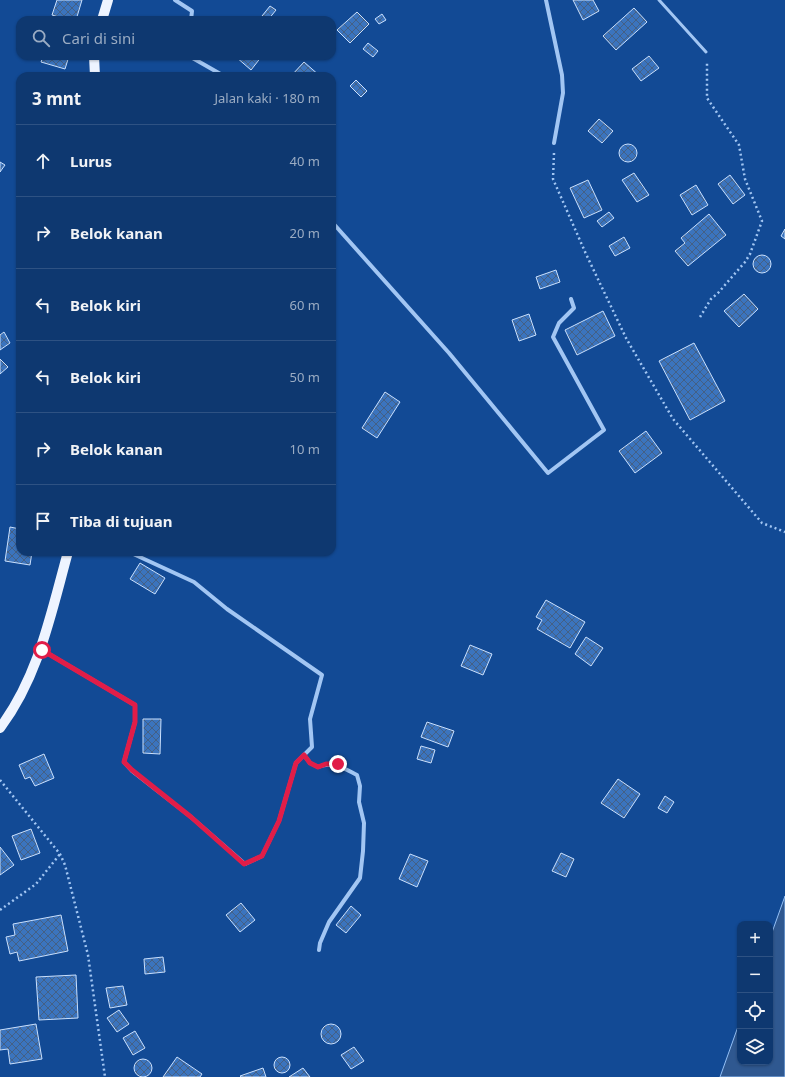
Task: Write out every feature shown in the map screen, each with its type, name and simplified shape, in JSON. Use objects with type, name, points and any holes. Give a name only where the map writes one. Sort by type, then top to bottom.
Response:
[{"type":"main road","points":[[103,16],[108,0]]},
{"type":"main road","points":[[94,60],[95,72]]},
{"type":"main road","points":[[0,728],[14,710],[42,650],[67,556]]},
{"type":"street","points":[[175,0],[192,11],[191,16]]},
{"type":"street","points":[[546,0],[562,76],[563,93],[554,142]]},
{"type":"street","points":[[196,60],[217,72]]},
{"type":"street","points":[[336,226],[449,353],[548,473],[604,430],[553,337],[559,323],[574,308],[571,299]]},
{"type":"street","points":[[42,650],[135,705],[135,722],[124,762],[132,770],[191,817],[244,864],[262,856],[279,821],[296,763],[312,747],[310,719],[322,675],[227,609],[194,582],[138,556]]},
{"type":"street","points":[[304,755],[310,763],[318,767],[326,764],[338,764],[356,775],[360,786],[359,802],[364,823],[364,851],[360,878],[329,922],[320,943],[319,950]]},
{"type":"lane","points":[[659,0],[706,52]]},
{"type":"path","points":[[700,317],[711,299],[745,262],[750,254],[762,221],[745,179],[740,145],[708,98],[706,52]]},
{"type":"path","points":[[554,142],[553,179],[583,248],[626,338],[673,419],[762,523],[785,532]]},
{"type":"path","points":[[0,780],[60,854],[65,865],[88,955],[105,1077]]},
{"type":"path","points":[[0,910],[36,884],[60,854]]},
{"type":"water","points":[[785,896],[785,1077],[720,1077],[737,1029],[737,1065],[773,1065],[773,930]]},
{"type":"building","points":[[57,0],[82,0],[77,16],[52,15]]},
{"type":"building","points":[[573,0],[593,0],[599,11],[583,20]]},
{"type":"building","points":[[270,6],[276,10],[271,16],[262,16]]},
{"type":"building","points":[[634,8],[647,22],[616,50],[603,36]]},
{"type":"building","points":[[357,12],[369,24],[350,43],[337,30]]},
{"type":"building","points":[[382,14],[386,20],[379,24],[375,19]]},
{"type":"building","points":[[368,43],[378,51],[373,57],[363,49]]},
{"type":"building","points":[[649,56],[659,68],[641,81],[632,69]]},
{"type":"building","points":[[42,60],[68,60],[65,69],[41,62]]},
{"type":"building","points":[[239,60],[259,60],[251,70]]},
{"type":"building","points":[[304,62],[315,72],[295,72]]},
{"type":"building","points":[[356,80],[367,91],[361,97],[350,86]]},
{"type":"building","points":[[599,119],[613,131],[602,143],[588,131]]},
{"type":"building","points":[[628,144],[634,147],[637,153],[634,159],[628,162],[622,159],[619,153],[622,147]]},
{"type":"building","points":[[0,162],[5,165],[0,172]]},
{"type":"building","points":[[634,173],[649,195],[637,202],[622,180]]},
{"type":"building","points":[[730,175],[745,195],[733,204],[718,184]]},
{"type":"building","points":[[588,180],[602,210],[584,218],[570,188]]},
{"type":"building","points":[[696,185],[708,205],[692,215],[680,195]]},
{"type":"building","points":[[609,212],[614,218],[602,227],[597,221]]},
{"type":"building","points":[[709,214],[726,235],[688,266],[675,251],[685,243],[681,238]]},
{"type":"building","points":[[785,229],[785,239],[781,236]]},
{"type":"building","points":[[624,237],[630,248],[615,256],[609,246]]},
{"type":"building","points":[[758,255],[766,255],[771,260],[769,271],[766,273],[758,273],[753,268],[753,260]]},
{"type":"building","points":[[556,270],[560,282],[540,289],[536,277]]},
{"type":"building","points":[[744,294],[758,309],[739,327],[724,311]]},
{"type":"building","points":[[603,311],[615,336],[577,355],[565,330]]},
{"type":"building","points":[[529,314],[536,335],[519,341],[512,320]]},
{"type":"building","points":[[4,332],[10,343],[0,350],[0,335]]},
{"type":"building","points":[[694,343],[725,401],[690,420],[659,361]]},
{"type":"building","points":[[0,359],[8,367],[0,374]]},
{"type":"building","points":[[385,392],[400,402],[377,438],[362,428]]},
{"type":"building","points":[[646,431],[662,453],[635,473],[619,451]]},
{"type":"building","points":[[10,527],[16,528],[16,556],[31,556],[30,565],[5,561]]},
{"type":"building","points":[[140,563],[165,578],[155,594],[130,579]]},
{"type":"building","points":[[546,600],[585,622],[570,648],[537,629],[542,620],[536,617]]},
{"type":"building","points":[[586,637],[603,648],[591,666],[575,654]]},
{"type":"building","points":[[470,645],[492,654],[483,675],[461,666]]},
{"type":"building","points":[[143,719],[161,719],[160,754],[143,753]]},
{"type":"building","points":[[427,722],[454,731],[448,747],[421,737]]},
{"type":"building","points":[[421,746],[435,750],[431,763],[417,759]]},
{"type":"building","points":[[44,754],[54,778],[35,786],[30,777],[25,779],[19,765]]},
{"type":"building","points":[[618,779],[640,794],[624,818],[601,803]]},
{"type":"building","points":[[665,796],[674,802],[667,813],[658,808]]},
{"type":"building","points":[[31,829],[40,853],[21,860],[12,836]]},
{"type":"building","points":[[0,847],[14,865],[0,875]]},
{"type":"building","points":[[561,853],[574,859],[566,877],[552,871]]},
{"type":"building","points":[[410,854],[428,861],[417,887],[399,879]]},
{"type":"building","points":[[241,903],[255,920],[240,932],[226,915]]},
{"type":"building","points":[[351,906],[361,915],[346,933],[336,925]]},
{"type":"building","points":[[61,915],[68,951],[19,961],[17,952],[10,954],[6,937],[15,935],[13,924]]},
{"type":"building","points":[[163,957],[165,972],[145,974],[144,959]]},
{"type":"building","points":[[76,975],[78,1018],[39,1020],[36,977]]},
{"type":"building","points":[[123,986],[127,1005],[110,1008],[106,988]]},
{"type":"building","points":[[119,1010],[129,1024],[117,1032],[107,1018]]},
{"type":"building","points":[[36,1024],[42,1059],[10,1064],[8,1049],[0,1050],[0,1030]]},
{"type":"building","points":[[331,1024],[338,1027],[341,1034],[338,1041],[331,1044],[324,1041],[321,1034],[324,1027]]},
{"type":"building","points":[[135,1031],[145,1048],[133,1055],[123,1038]]},
{"type":"building","points":[[354,1047],[364,1061],[351,1069],[341,1055]]},
{"type":"building","points":[[177,1057],[202,1074],[200,1077],[163,1077]]},
{"type":"building","points":[[279,1057],[285,1057],[290,1062],[288,1071],[285,1073],[279,1073],[274,1068],[274,1062]]},
{"type":"building","points":[[139,1059],[147,1059],[152,1064],[150,1075],[147,1077],[139,1077],[134,1072],[134,1064]]},
{"type":"building","points":[[263,1068],[266,1077],[240,1076]]},
{"type":"building","points":[[303,1068],[310,1077],[289,1077]]},
{"type":"route","points":[[42,650],[135,705],[135,722],[124,762],[191,817],[244,864],[262,856],[279,821],[296,763],[304,755],[310,763],[318,767],[326,764],[338,764]]}]
